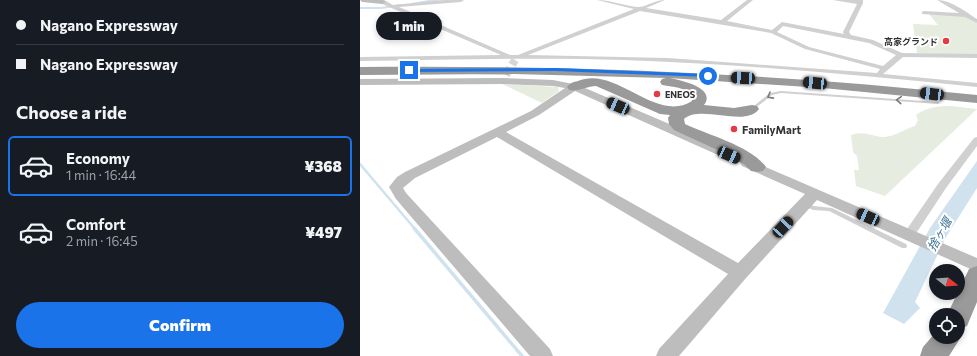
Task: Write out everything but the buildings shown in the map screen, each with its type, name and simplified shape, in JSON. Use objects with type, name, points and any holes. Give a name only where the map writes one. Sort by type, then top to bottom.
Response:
[{"type":"highway","points":[[360,67],[521,65],[653,68],[804,77],[977,94]]},
{"type":"highway","points":[[360,71],[511,69],[658,73],[803,82],[977,100]]},
{"type":"highway","points":[[409,70],[562,74],[679,84],[692,88],[699,97],[699,102],[694,106],[676,111],[669,116]]},
{"type":"highway","points":[[574,87],[586,82],[598,82],[669,116],[679,127],[743,156],[754,163],[757,167]]},
{"type":"highway","points":[[938,103],[977,106]]},
{"type":"highway","points":[[669,116],[678,116],[684,112],[699,109],[742,112],[752,109]]},
{"type":"highway","points":[[962,308],[977,275]]},
{"type":"highway","points":[[933,356],[942,344]]},
{"type":"street","points":[[362,0],[382,1],[513,58],[662,0]]},
{"type":"street","points":[[394,7],[461,0]]},
{"type":"street","points":[[600,0],[640,9],[773,32],[807,48],[881,72]]},
{"type":"street","points":[[612,3],[619,0]]},
{"type":"street","points":[[722,22],[750,0]]},
{"type":"street","points":[[836,0],[860,2],[846,32],[848,36]]},
{"type":"street","points":[[940,0],[977,21]]},
{"type":"street","points":[[924,13],[967,15]]},
{"type":"street","points":[[773,32],[782,24],[871,41],[901,55],[977,56]]},
{"type":"street","points":[[881,72],[901,55]]},
{"type":"street","points":[[360,59],[602,58],[881,72],[977,85]]},
{"type":"street","points":[[360,82],[504,78],[553,83],[574,87],[757,167],[809,199],[909,240],[950,253],[977,265]]},
{"type":"street","points":[[543,356],[397,191],[398,184],[410,175],[535,113],[574,87]]},
{"type":"street","points":[[497,132],[740,273]]},
{"type":"street","points":[[909,240],[942,186],[977,140]]},
{"type":"street","points":[[666,356],[809,199]]},
{"type":"lane","points":[[752,109],[771,94],[781,92],[938,103]]},
{"type":"lane","points":[[699,102],[713,110]]},
{"type":"shaded area","name":"高家グランド","points":[[929,14],[966,16],[977,23],[977,56],[917,53],[913,24],[938,25]]},
{"type":"shaded area","points":[[502,84],[558,87],[559,91],[542,103]]},
{"type":"shaded area","points":[[951,106],[977,109],[885,196],[856,186],[854,170],[859,170],[857,156],[853,152],[851,135],[864,133],[885,137],[893,135],[915,126],[918,120],[916,115],[924,110]]},
{"type":"water","name":"捨ヶ堰","points":[[977,161],[977,188],[946,237],[933,264],[929,264],[929,273],[915,302],[920,308],[904,324],[883,313],[930,228]]},
{"type":"waterway","points":[[413,3],[442,0]]},
{"type":"waterway","points":[[360,8],[381,8],[400,5]]},
{"type":"waterway","points":[[360,164],[415,229]]},
{"type":"waterway","points":[[414,228],[522,356]]},
{"type":"tunnel","points":[[506,75],[515,60]]},
{"type":"place","name":"高家グランド","points":[[946,41]]},
{"type":"place","name":"ENEOS","points":[[657,94]]},
{"type":"place","name":"FamilyMart","points":[[734,129]]},
{"type":"route","points":[[409,70],[511,69],[651,72],[708,76]]}]
